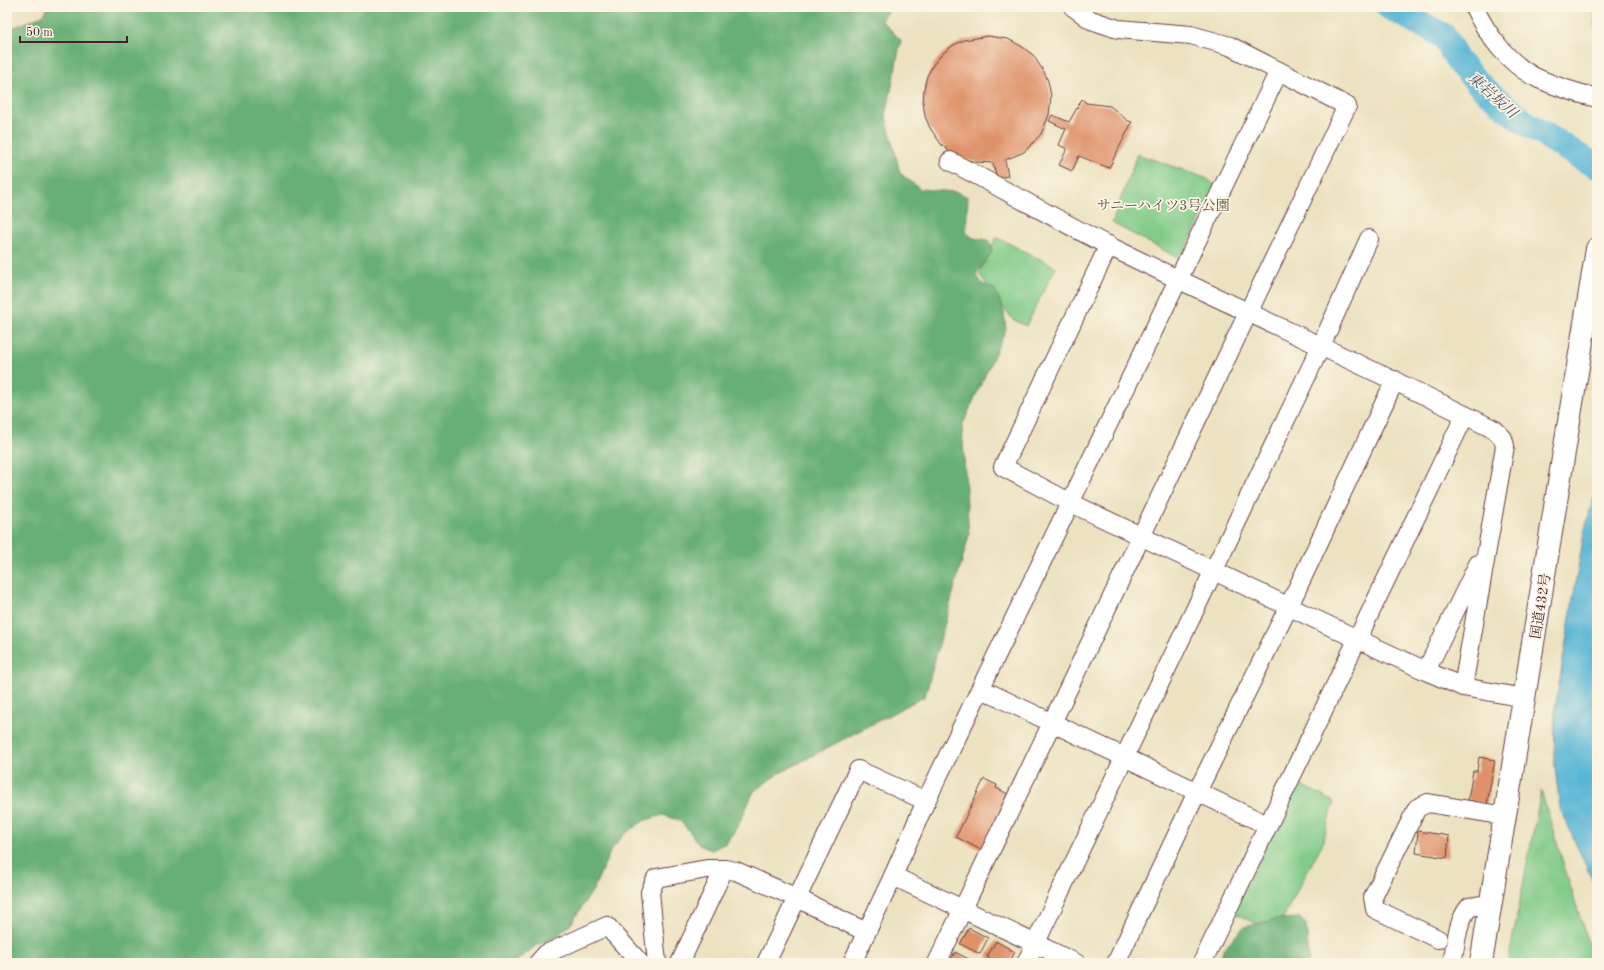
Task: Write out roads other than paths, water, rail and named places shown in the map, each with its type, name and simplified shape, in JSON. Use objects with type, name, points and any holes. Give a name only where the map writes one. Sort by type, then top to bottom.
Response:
[{"type":"highway","name":"国道432号","points":[[1481,963],[1597,249]]},
{"type":"street","points":[[937,963],[1347,106],[1230,46],[1191,35],[1118,29],[1091,20],[1073,7]]},
{"type":"street","points":[[1474,7],[1479,18],[1498,46],[1518,65],[1538,79],[1574,92],[1597,98]]},
{"type":"street","points":[[852,963],[926,801],[1279,71]]},
{"type":"street","points":[[950,161],[1109,246],[1395,380],[1495,430],[1503,438],[1505,446],[1463,687]]},
{"type":"street","points":[[1026,963],[1321,346],[1369,239]]},
{"type":"street","points":[[1109,246],[1003,467],[1071,502],[1426,671],[1463,687],[1525,698]]},
{"type":"street","points":[[1116,963],[1197,792],[1289,606],[1395,380]]},
{"type":"street","points":[[1202,963],[1465,415]]},
{"type":"street","points":[[1426,671],[1487,545]]},
{"type":"street","points":[[981,689],[1268,825]]},
{"type":"street","points":[[766,963],[858,770],[926,801]]},
{"type":"street","points":[[1438,940],[1375,909],[1373,897],[1417,808],[1428,803],[1505,816]]},
{"type":"street","points":[[657,963],[650,892],[656,878],[707,869],[724,868],[736,871],[797,898],[866,932]]},
{"type":"street","points":[[680,963],[724,868]]},
{"type":"street","points":[[893,876],[1076,963]]},
{"type":"street","points":[[1452,963],[1458,930],[1463,914],[1469,907],[1490,904]]},
{"type":"street","points":[[538,963],[546,954],[607,926],[640,963]]},
{"type":"water","points":[[1597,485],[1597,890],[1560,809],[1554,760],[1555,708],[1584,532]]},
{"type":"waterway","name":"東岩坂川","points":[[1389,7],[1444,36],[1459,63],[1482,87],[1523,121],[1597,166]]},
{"type":"park label","name":"サニーハイツ3号公園","points":[[1163,205]]}]
